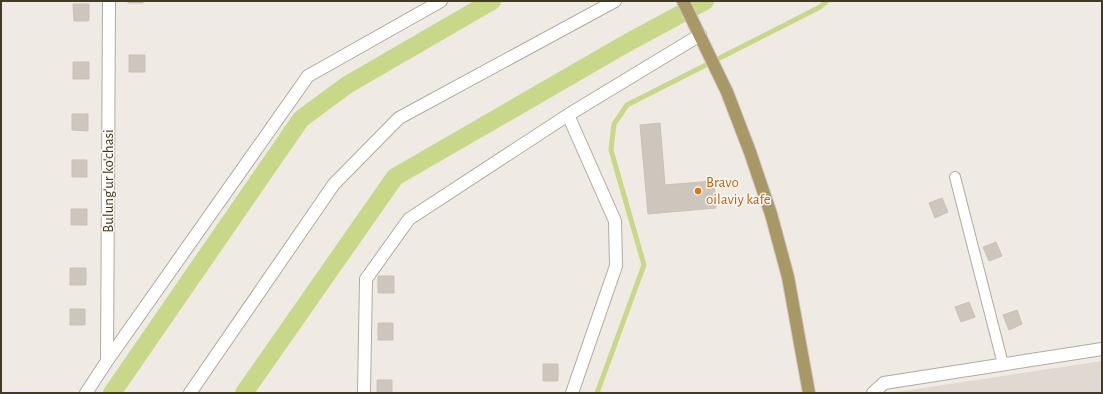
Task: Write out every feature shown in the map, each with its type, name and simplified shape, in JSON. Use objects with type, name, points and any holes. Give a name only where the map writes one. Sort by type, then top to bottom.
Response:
[{"type":"main road","points":[[683,1],[727,92],[750,152],[770,214],[788,277],[809,393]]},
{"type":"street","name":"Bulung'ur ko'chasi","points":[[107,361],[109,1]]},
{"type":"street","points":[[86,393],[308,76],[441,1]]},
{"type":"street","points":[[190,393],[334,184],[399,118],[615,1]]},
{"type":"street","points":[[364,393],[366,280],[409,219],[698,31]]},
{"type":"street","points":[[568,115],[615,221],[616,266],[572,393]]},
{"type":"street","points":[[873,393],[884,383],[1102,349]]},
{"type":"lane","points":[[955,177],[1003,364]]},
{"type":"shaded area","points":[[1102,361],[1102,393],[890,393]]},
{"type":"building","points":[[128,1],[143,1],[143,3],[128,3]]},
{"type":"building","points":[[73,4],[89,4],[89,21],[74,21]]},
{"type":"building","points":[[129,55],[145,55],[145,72],[129,72]]},
{"type":"building","points":[[73,62],[89,62],[89,79],[73,79]]},
{"type":"building","points":[[72,114],[88,114],[88,131],[72,130]]},
{"type":"building","points":[[660,123],[665,185],[714,181],[716,208],[648,214],[640,125]]},
{"type":"building","points":[[72,160],[87,160],[87,177],[72,177]]},
{"type":"building","points":[[942,198],[948,212],[935,218],[929,203]]},
{"type":"building","points":[[71,209],[87,209],[87,225],[71,225]]},
{"type":"building","points":[[996,242],[1002,256],[989,261],[983,247]]},
{"type":"building","points":[[70,268],[86,268],[86,285],[70,285]]},
{"type":"building","points":[[378,276],[394,276],[394,293],[378,293]]},
{"type":"building","points":[[969,302],[975,317],[961,322],[955,307]]},
{"type":"building","points":[[70,309],[85,309],[85,325],[70,325]]},
{"type":"building","points":[[1017,310],[1022,324],[1009,330],[1003,315]]},
{"type":"building","points":[[378,323],[393,323],[393,340],[378,340]]},
{"type":"building","points":[[543,364],[558,364],[558,381],[543,381]]},
{"type":"building","points":[[377,380],[392,380],[392,393],[377,393]]},
{"type":"waterway","points":[[112,393],[301,119],[347,85],[492,1]]},
{"type":"waterway","points":[[244,393],[395,177],[627,43],[705,1]]},
{"type":"waterway","points":[[597,393],[644,265],[611,150],[614,124],[627,105],[820,7],[827,1]]},
{"type":"place","name":"Bravo oilaviy kafe","points":[[698,191]]}]
